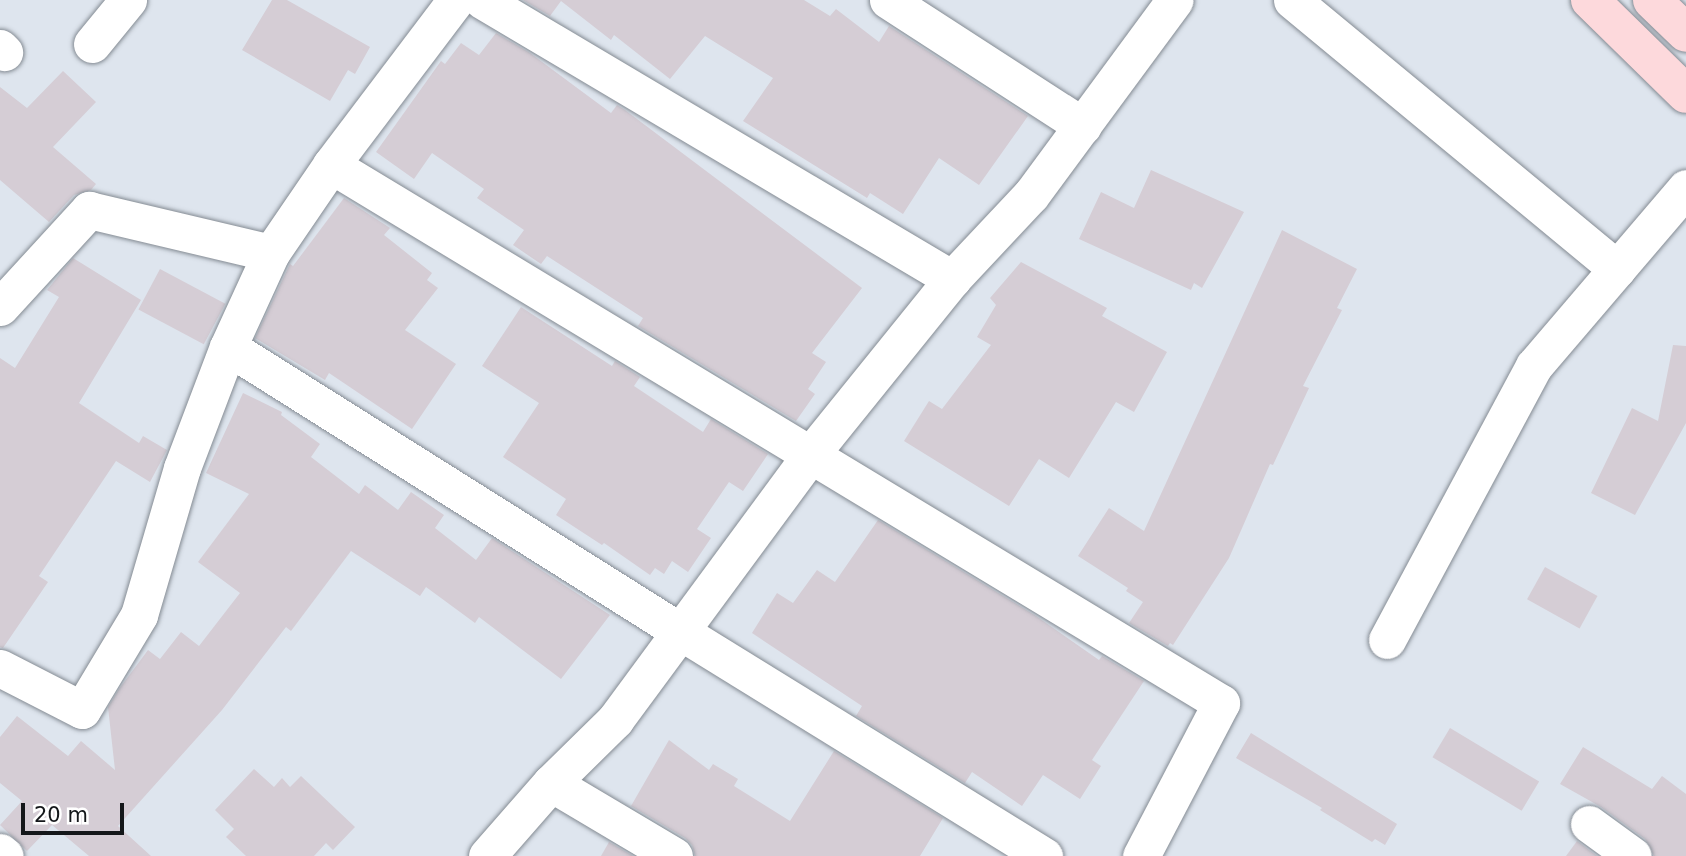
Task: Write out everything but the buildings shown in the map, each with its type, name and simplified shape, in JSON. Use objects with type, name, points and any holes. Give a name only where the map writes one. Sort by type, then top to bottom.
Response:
[{"type":"main road","points":[[1590,0],[1686,94]]},
{"type":"main road","points":[[1652,0],[1686,33]]},
{"type":"street","points":[[92,44],[128,0]]},
{"type":"street","points":[[0,668],[82,710],[139,615],[182,468],[228,347],[271,253],[331,165],[456,0]]},
{"type":"street","points":[[482,0],[952,279]]},
{"type":"street","points":[[888,0],[1083,126]]},
{"type":"street","points":[[486,856],[551,783],[615,720],[811,454],[952,279],[1031,195],[1175,0]]},
{"type":"street","points":[[1292,0],[1617,269]]},
{"type":"street","points":[[331,165],[1221,703],[1141,856]]},
{"type":"street","points":[[1387,640],[1534,366],[1686,188]]},
{"type":"street","points":[[0,307],[89,210],[271,253]]},
{"type":"street","points":[[228,347],[1044,856]]},
{"type":"street","points":[[551,783],[674,856]]},
{"type":"street","points":[[1589,824],[1633,856]]},
{"type":"street","points":[[0,852],[5,856]]}]
